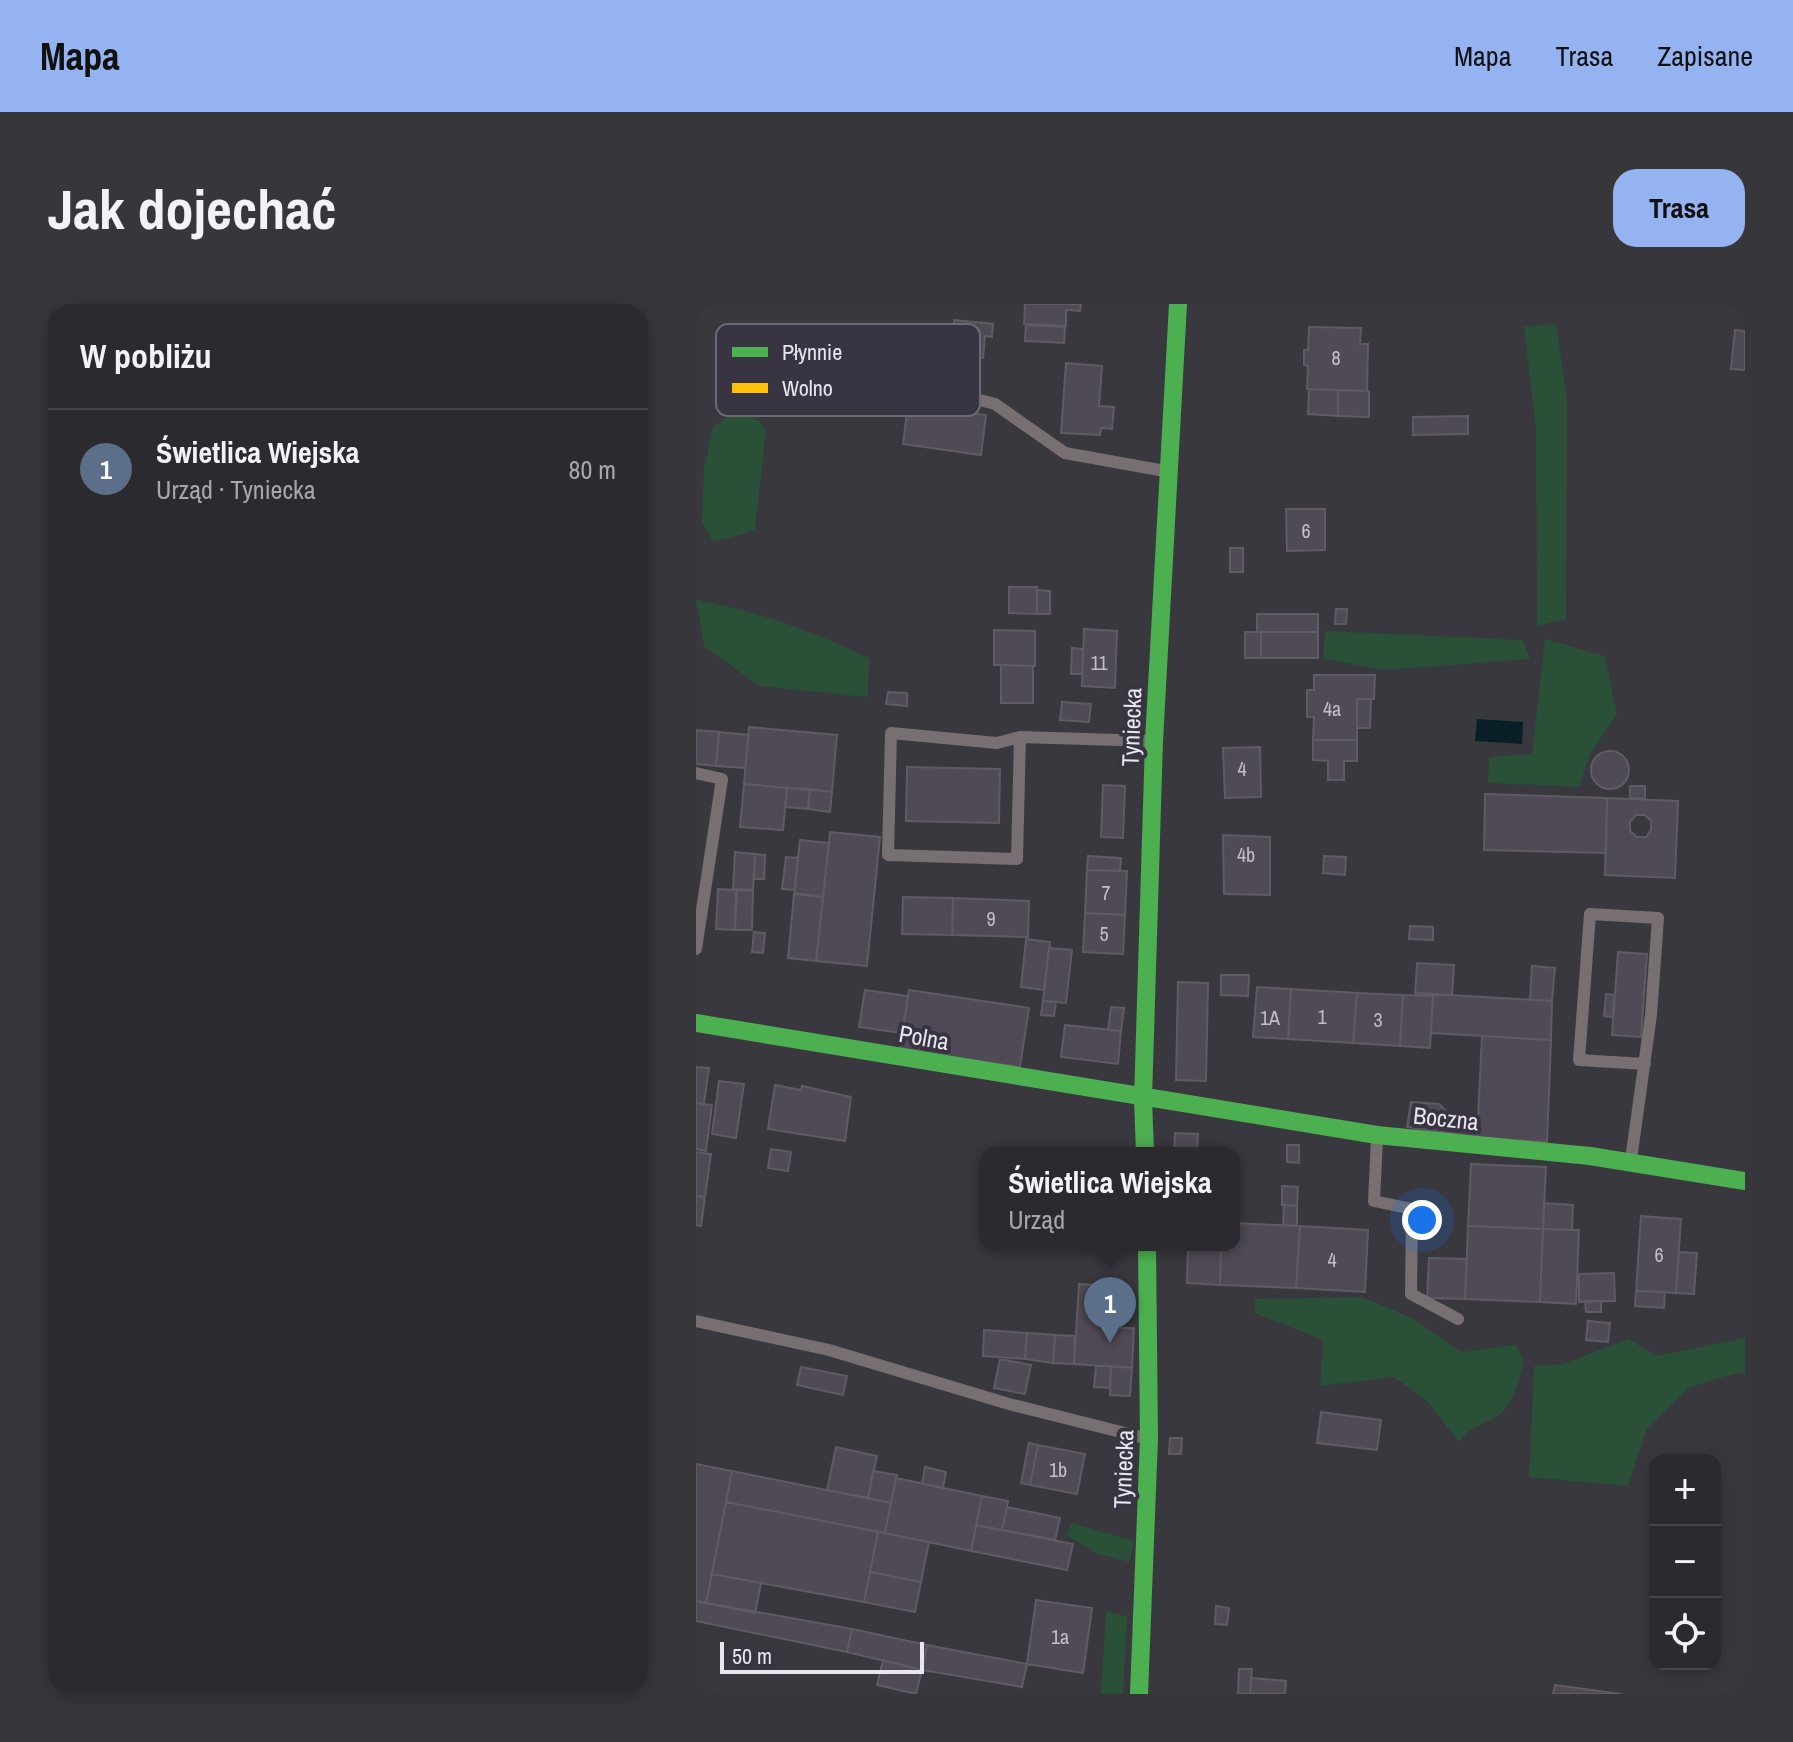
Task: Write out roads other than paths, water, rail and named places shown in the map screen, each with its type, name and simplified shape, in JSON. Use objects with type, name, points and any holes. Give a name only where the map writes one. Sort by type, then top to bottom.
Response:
[{"type":"street","name":"Tyniecka","points":[[1145,1147],[1143,1099],[1154,741],[1178,304]]},
{"type":"street","name":"Polna","points":[[696,1023],[1143,1099]]},
{"type":"street","name":"Boczna","points":[[1143,1099],[1377,1135],[1590,1156],[1745,1181]]},
{"type":"street","name":"Tyniecka","points":[[1139,1694],[1149,1439],[1147,1251]]},
{"type":"lane","points":[[980,400],[995,404],[1065,453],[1168,472]]},
{"type":"lane","points":[[1020,737],[1017,859],[888,855],[891,733],[997,743],[1020,737],[1154,741]]},
{"type":"lane","points":[[696,773],[722,779],[696,949]]},
{"type":"lane","points":[[1630,1163],[1645,1064],[1651,1015],[1658,918],[1590,914],[1579,1060],[1645,1064]]},
{"type":"lane","points":[[1377,1135],[1374,1201],[1412,1209],[1411,1294],[1458,1319]]},
{"type":"lane","points":[[696,1321],[829,1350],[1009,1404],[1149,1439]]},
{"type":"water","points":[[1477,719],[1523,722],[1522,744],[1475,741]]},
{"type":"place","name":"Świetlica Wiejska","points":[[1110,1343]]}]
